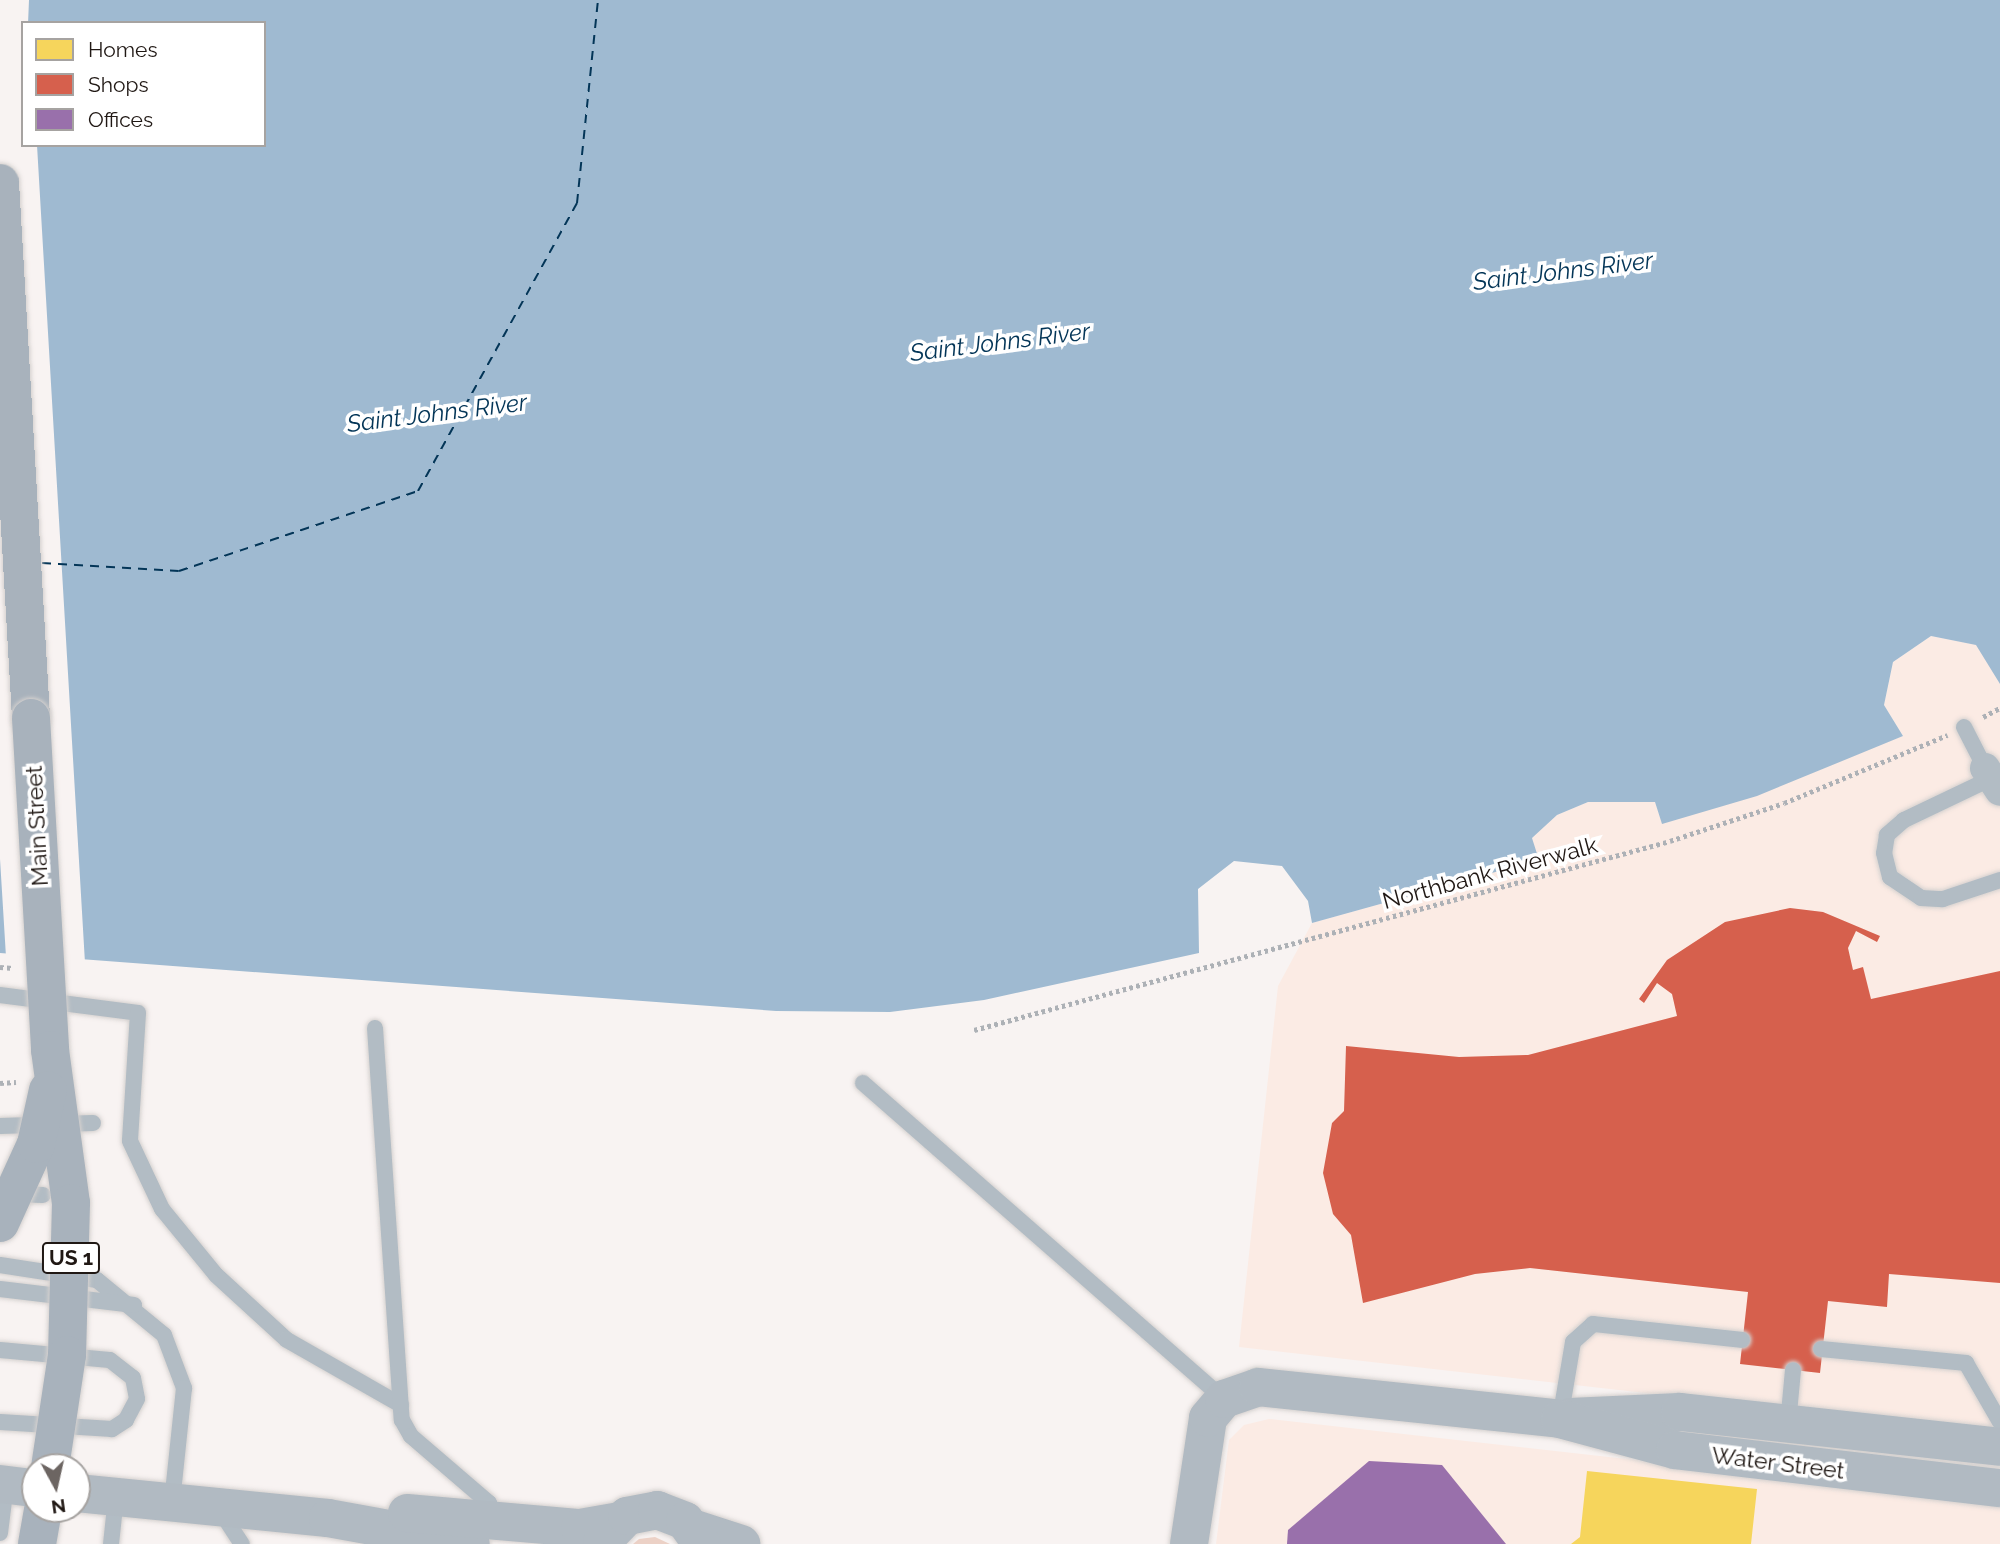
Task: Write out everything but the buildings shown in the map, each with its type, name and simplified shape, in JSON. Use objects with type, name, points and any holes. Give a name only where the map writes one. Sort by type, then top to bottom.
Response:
[{"type":"main road","name":"Main Street","points":[[0,183],[50,1050],[72,1221],[67,1355],[52,1453]]},
{"type":"main road","name":"US 1","points":[[0,1223],[16,1194],[45,1112],[50,1050]]},
{"type":"main road","points":[[37,1544],[41,1523]]},
{"type":"street","name":"Water Street","points":[[1224,1399],[1272,1386],[1560,1419],[1644,1445],[1783,1464],[2000,1488]]},
{"type":"street","points":[[1189,1544],[1203,1431],[1224,1399]]},
{"type":"street","name":"Water Street","points":[[1560,1419],[1652,1411],[2000,1447]]},
{"type":"street","points":[[1783,1464],[1788,1424]]},
{"type":"street","points":[[91,1494],[483,1531],[580,1528],[610,1533],[657,1510],[697,1536],[741,1544]]},
{"type":"lane","points":[[1964,727],[1992,779],[1904,820],[1887,835],[1884,853],[1890,877],[1921,898],[1943,899],[2000,880]]},
{"type":"lane","points":[[0,995],[138,1013],[130,1141],[162,1209],[216,1275],[287,1340],[401,1405]]},
{"type":"lane","points":[[375,1028],[401,1405],[411,1436],[482,1496],[483,1531]]},
{"type":"lane","points":[[863,1083],[1224,1399]]},
{"type":"lane","points":[[0,1126],[93,1122]]},
{"type":"lane","points":[[0,1265],[97,1280],[134,1305],[164,1335],[182,1374],[172,1503]]},
{"type":"lane","points":[[0,1289],[134,1305]]},
{"type":"lane","points":[[1560,1419],[1573,1342],[1593,1324],[1742,1340]]},
{"type":"lane","points":[[1821,1349],[1966,1363],[2000,1422]]},
{"type":"lane","points":[[0,1350],[110,1360],[133,1378],[137,1399],[126,1420],[112,1429],[0,1422]]},
{"type":"lane","points":[[1788,1424],[1793,1370]]},
{"type":"lane","points":[[0,1533],[14,1486]]},
{"type":"lane","points":[[111,1544],[116,1497]]},
{"type":"lane","points":[[217,1507],[243,1544]]},
{"type":"path","name":"Northbank Riverwalk","points":[[974,1030],[1670,841],[1784,803],[1964,727],[2000,708]]},
{"type":"shaded area","points":[[1931,636],[1977,645],[2000,684],[2000,1433],[1239,1347],[1278,986],[1312,923],[1538,860],[1532,838],[1557,815],[1588,802],[1655,802],[1662,823],[1903,736],[1884,705],[1893,662]]},
{"type":"shaded area","points":[[1269,1419],[2000,1501],[2000,1544],[1216,1544],[1229,1440],[1244,1425]]},
{"type":"shaded area","points":[[655,1537],[670,1544],[633,1544],[639,1539]]},
{"type":"water","name":"Saint Johns River","points":[[0,0],[2000,0],[2000,684],[1976,645],[1931,636],[1893,662],[1884,705],[1903,736],[1757,796],[1662,824],[1655,802],[1588,802],[1557,815],[1532,838],[1539,860],[1312,923],[1308,901],[1282,866],[1234,861],[1198,889],[1199,953],[984,1000],[890,1012],[776,1011],[0,953]]},
{"type":"pier","points":[[0,0],[29,0],[28,21],[21,21],[21,147],[37,147],[85,963],[6,957],[0,859]]},
{"type":"ferry route","points":[[42,563],[179,571],[418,491],[577,203],[598,0]]}]
